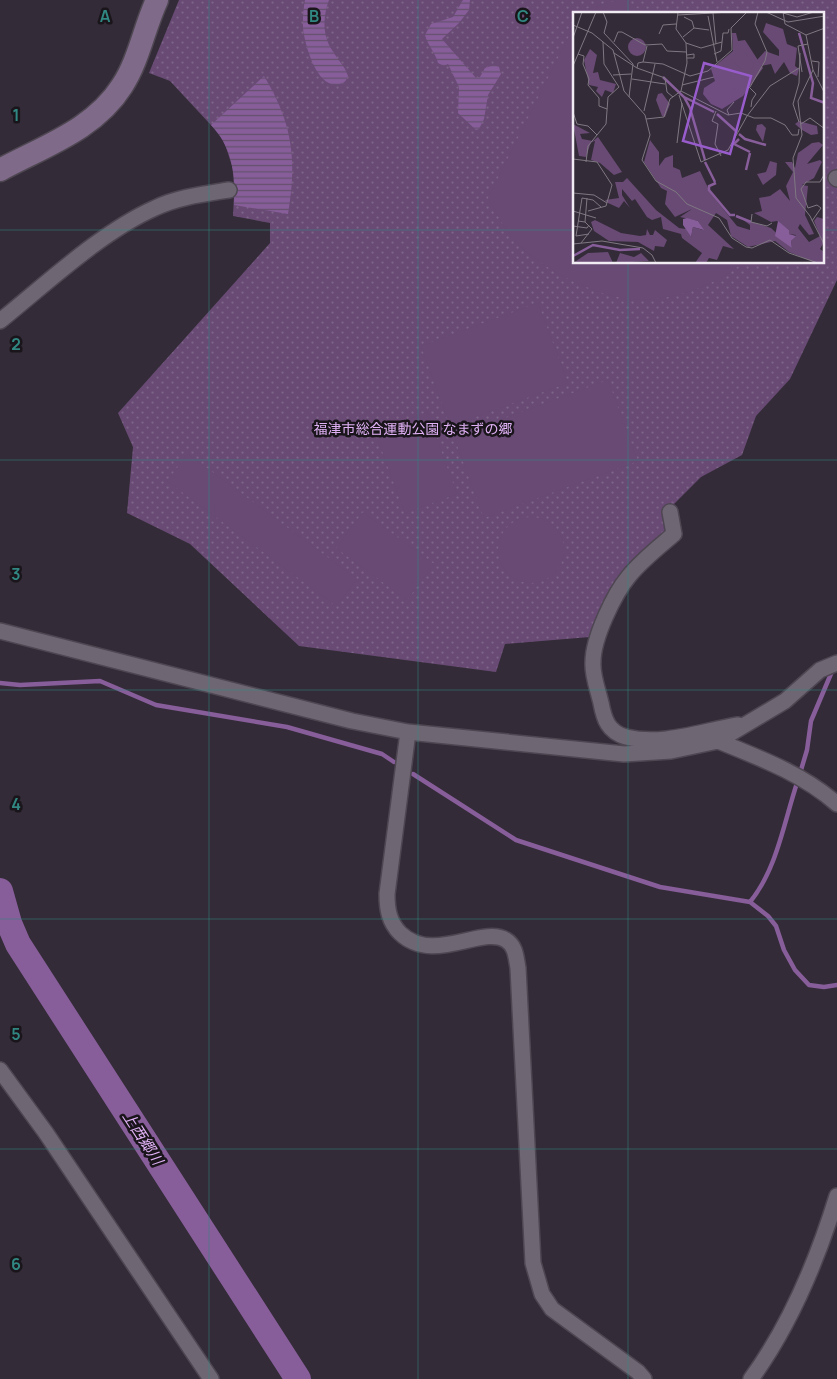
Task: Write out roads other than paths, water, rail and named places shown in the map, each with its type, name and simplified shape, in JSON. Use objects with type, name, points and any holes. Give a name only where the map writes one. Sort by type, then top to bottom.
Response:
[{"type":"street","points":[[0,170],[70,134],[88,123],[105,108],[122,86],[134,62],[157,0]]},
{"type":"street","points":[[0,321],[79,258],[148,211],[174,200],[229,190]]},
{"type":"street","points":[[670,512],[674,534],[630,576],[611,606],[594,649],[592,664],[605,721],[613,732],[644,739],[670,739],[710,729],[747,724]]},
{"type":"street","points":[[0,630],[352,721],[408,732],[624,754],[671,751],[718,741],[785,701],[820,670],[833,665]]},
{"type":"street","points":[[408,732],[387,894],[387,907],[392,925],[418,945],[442,945],[498,937],[507,941],[513,947],[518,968],[532,1263],[537,1282],[552,1309],[638,1372],[644,1379]]},
{"type":"street","points":[[718,741],[774,763],[803,779],[837,804]]},
{"type":"street","points":[[0,1070],[46,1133],[211,1379]]},
{"type":"street","points":[[750,1379],[783,1329],[801,1294],[837,1196]]},
{"type":"waterway","points":[[801,770],[807,750],[811,721],[833,669]]},
{"type":"waterway","points":[[0,683],[20,685],[100,681],[156,705],[287,727],[382,754],[394,762]]},
{"type":"waterway","points":[[413,774],[516,840],[660,887],[750,902],[768,916],[776,926],[784,950],[795,970],[809,985],[824,987],[837,985]]},
{"type":"waterway","points":[[750,902],[767,875],[779,845],[797,783]]},
{"type":"waterway","name":"上西郷川","points":[[0,891],[9,923],[18,944],[298,1379]]},
{"type":"park label","name":"福津市総合運動公園 なまずの郷","points":[[413,428]]}]
